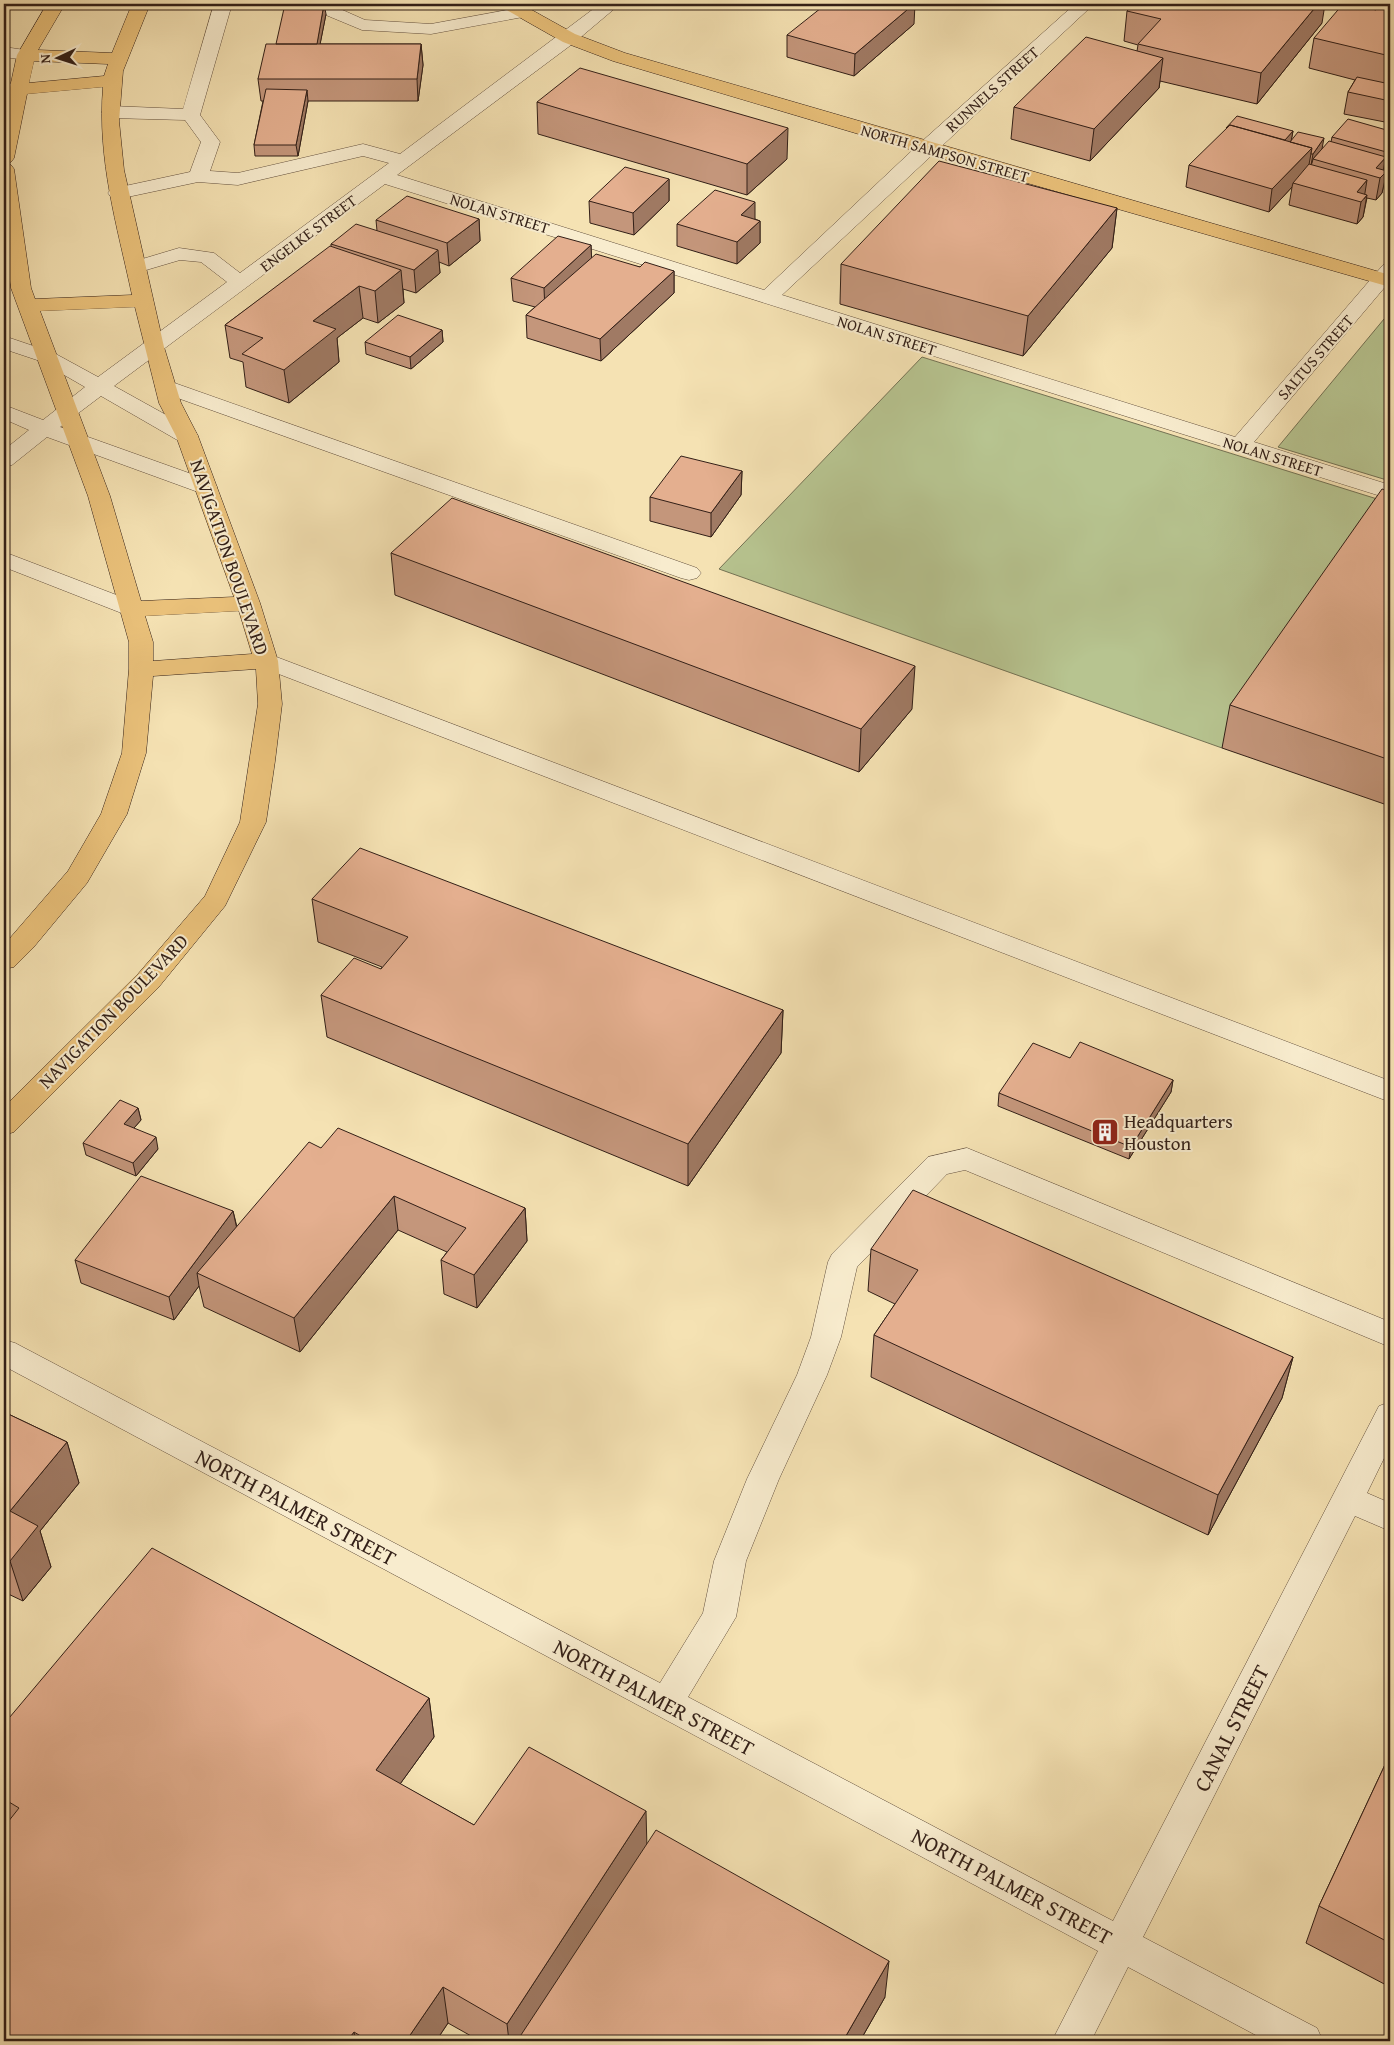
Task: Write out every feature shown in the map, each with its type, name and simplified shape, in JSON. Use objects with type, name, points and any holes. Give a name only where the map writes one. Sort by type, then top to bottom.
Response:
[{"type":"main road","points":[[4,158],[12,89],[26,55],[56,4]]},
{"type":"main road","name":"NAVIGATION BOULEVARD","points":[[4,1124],[148,981],[216,900],[253,822],[270,704],[266,662],[248,603],[187,436],[170,403],[154,347],[118,193],[114,170],[111,112],[116,70],[140,4]]},
{"type":"main road","name":"NORTH SAMPSON STREET","points":[[516,8],[569,38],[629,60],[926,148],[1388,276]]},
{"type":"main road","points":[[26,55],[116,70]]},
{"type":"main road","points":[[12,89],[116,70]]},
{"type":"main road","points":[[4,169],[21,288],[99,496],[141,642],[141,693],[134,754],[114,814],[78,877],[24,941],[4,960]]},
{"type":"main road","points":[[28,305],[144,301]]},
{"type":"main road","points":[[132,609],[248,603]]},
{"type":"main road","points":[[141,669],[266,662]]},
{"type":"street","points":[[191,115],[223,4]]},
{"type":"street","points":[[315,4],[362,25],[431,29],[516,8]]},
{"type":"street","name":"ENGELKE STREET","points":[[4,460],[569,38],[610,4]]},
{"type":"street","name":"RUNNELS STREET","points":[[768,297],[926,148],[1085,4]]},
{"type":"street","points":[[4,52],[26,55]]},
{"type":"street","points":[[111,112],[191,115]]},
{"type":"street","points":[[191,115],[211,142],[198,176]]},
{"type":"street","points":[[118,193],[198,176],[238,179],[305,165],[363,150],[404,161]]},
{"type":"street","name":"NOLAN STREET","points":[[384,177],[1390,492]]},
{"type":"street","points":[[136,267],[179,254],[206,257],[240,283]]},
{"type":"street","name":"SALTUS STREET","points":[[1240,445],[1388,276]]},
{"type":"street","points":[[4,342],[47,357],[187,436]]},
{"type":"street","points":[[166,386],[689,574]]},
{"type":"street","points":[[4,411],[45,429],[206,487]]},
{"type":"street","points":[[4,559],[132,609]]},
{"type":"street","points":[[266,662],[1390,1092]]},
{"type":"street","points":[[666,1703],[720,1617],[730,1562],[763,1479],[812,1374],[826,1337],[843,1262],[938,1165],[967,1159],[1390,1335]]},
{"type":"street","name":"NORTH PALMER STREET","points":[[4,1352],[1304,2041]]},
{"type":"street","name":"CANAL STREET","points":[[1070,2041],[1390,1415]]},
{"type":"street","points":[[1348,1499],[1390,1517]]},
{"type":"green space","points":[[1384,319],[1390,321],[1390,481],[1278,447]]},
{"type":"green space","points":[[922,357],[1390,503],[1222,748],[719,569]]},
{"type":"building","points":[[285,4],[324,4],[317,44],[276,44]]},
{"type":"building","points":[[826,4],[914,4],[855,54],[787,35]]},
{"type":"building","points":[[1134,4],[1318,4],[1261,73],[1138,44],[1161,19],[1127,11]]},
{"type":"building","points":[[1343,4],[1352,4],[1376,10],[1381,5],[1390,7],[1390,56],[1314,38]]},
{"type":"building","points":[[1086,37],[1163,58],[1094,129],[1014,107]]},
{"type":"building","points":[[266,44],[421,44],[417,79],[258,79]]},
{"type":"building","points":[[580,68],[788,128],[747,164],[537,102]]},
{"type":"building","points":[[1357,77],[1390,84],[1390,101],[1348,92]]},
{"type":"building","points":[[266,89],[307,90],[296,145],[254,145]]},
{"type":"building","points":[[1237,116],[1293,131],[1285,140],[1230,125],[1226,128]]},
{"type":"building","points":[[1348,119],[1390,131],[1390,153],[1332,137]]},
{"type":"building","points":[[1230,125],[1312,148],[1272,189],[1189,165]]},
{"type":"building","points":[[1298,132],[1324,138],[1313,154],[1311,154],[1312,148],[1290,142]]},
{"type":"building","points":[[1329,141],[1386,157],[1376,168],[1387,171],[1380,178],[1313,159]]},
{"type":"building","points":[[939,161],[1117,208],[1028,316],[841,264]]},
{"type":"building","points":[[1309,164],[1367,180],[1357,192],[1367,195],[1361,202],[1293,183]]},
{"type":"building","points":[[625,167],[669,179],[633,213],[589,201]]},
{"type":"building","points":[[715,190],[755,202],[741,215],[760,221],[737,242],[677,224]]},
{"type":"building","points":[[407,196],[479,219],[447,243],[376,220]]},
{"type":"building","points":[[356,224],[438,250],[414,270],[331,244]]},
{"type":"building","points":[[558,236],[591,245],[544,288],[511,278]]},
{"type":"building","points":[[330,246],[401,270],[375,291],[359,286],[313,321],[336,329],[284,370],[242,354],[263,338],[225,325]]},
{"type":"building","points":[[596,254],[640,267],[645,262],[674,271],[600,339],[526,315]]},
{"type":"building","points":[[398,315],[442,330],[410,357],[365,342]]},
{"type":"building","points":[[681,456],[742,471],[711,513],[650,497]]},
{"type":"building","points":[[1382,489],[1390,491],[1390,760],[1230,705]]},
{"type":"building","points":[[452,498],[915,666],[861,729],[391,553]]},
{"type":"building","points":[[360,848],[783,1010],[688,1144],[321,995],[354,958],[381,969],[408,937],[312,899]]},
{"type":"building","name":"Headquarters Houston","points":[[1080,1042],[1173,1080],[1131,1147],[999,1093],[1033,1043],[1070,1058]]},
{"type":"building","points":[[120,1100],[138,1108],[124,1124],[156,1137],[133,1163],[83,1143]]},
{"type":"building","points":[[338,1128],[525,1208],[474,1275],[441,1260],[466,1228],[394,1196],[294,1318],[197,1273],[309,1142],[321,1148]]},
{"type":"building","points":[[141,1176],[233,1211],[169,1297],[75,1260]]},
{"type":"building","points":[[913,1190],[1293,1357],[1218,1495],[874,1335],[918,1270],[871,1249]]},
{"type":"building","points":[[4,1412],[67,1442],[10,1511],[38,1526],[10,1561],[4,1558]]},
{"type":"building","points":[[152,1548],[429,1698],[376,1770],[474,1825],[529,1747],[646,1811],[507,2024],[443,1987],[406,2041],[369,2041],[354,2032],[347,2041],[4,2041],[4,1827],[19,1808],[4,1799],[4,1724]]},
{"type":"building","points":[[1390,1754],[1390,1943],[1319,1906]]},
{"type":"building","points":[[656,1830],[889,1961],[843,2041],[517,2041]]},
{"type":"place","name":"Headquarters Houston","points":[[1105,1132]]}]
